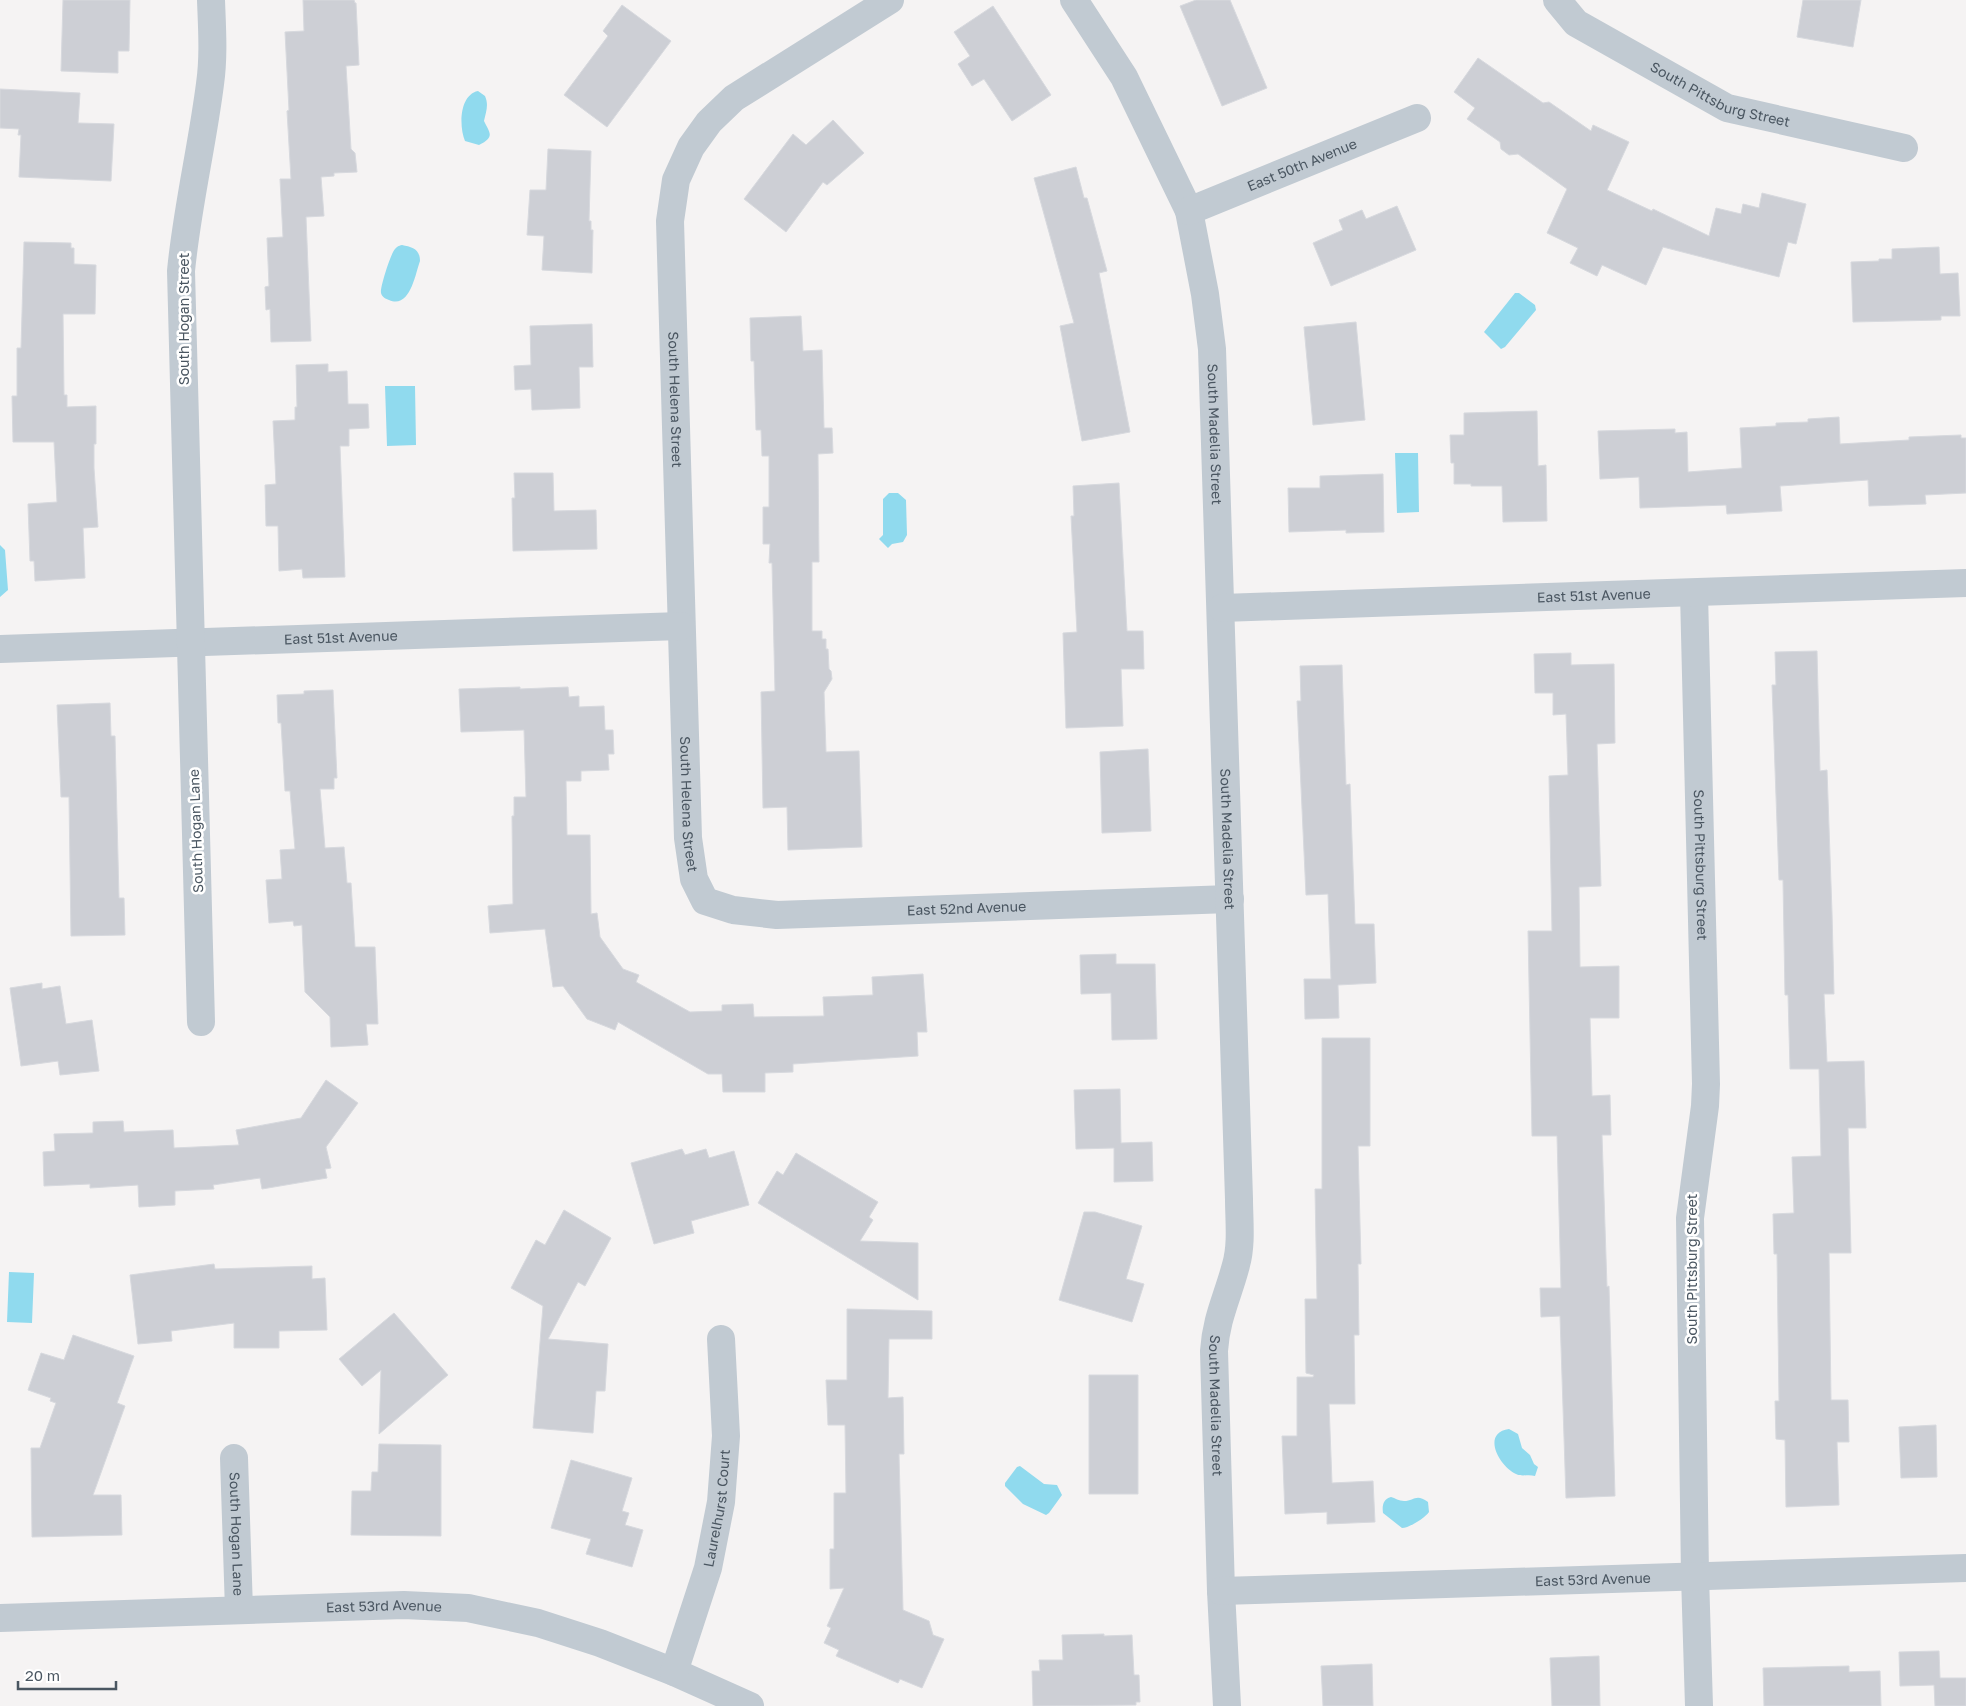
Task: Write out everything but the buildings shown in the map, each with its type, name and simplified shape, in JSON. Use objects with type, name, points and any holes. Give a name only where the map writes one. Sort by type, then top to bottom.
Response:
[{"type":"street","name":"South Hogan Street","points":[[191,641],[181,272],[186,226],[210,83],[213,43],[212,0]]},
{"type":"street","name":"South Helena Street","points":[[705,902],[694,879],[688,838],[670,221],[676,180],[691,147],[709,122],[734,98],[890,0]]},
{"type":"street","name":"South Madelia Street","points":[[1074,0],[1124,77],[1189,211],[1205,294],[1212,349],[1222,608],[1239,1199],[1239,1250],[1237,1264],[1215,1330],[1214,1351],[1221,1591],[1227,1706]]},
{"type":"street","name":"South Pittsburg Street","points":[[1557,0],[1576,23],[1726,108],[1904,148]]},
{"type":"street","name":"East 50th Avenue","points":[[1189,211],[1417,118]]},
{"type":"street","name":"East 51st Avenue","points":[[1222,608],[1966,583]]},
{"type":"street","name":"South Pittsburg Street","points":[[1694,593],[1706,1084],[1705,1106],[1690,1218],[1695,1576],[1699,1706]]},
{"type":"street","name":"East 51st Avenue","points":[[0,649],[191,641],[681,626]]},
{"type":"street","name":"South Hogan Lane","points":[[191,641],[201,1022]]},
{"type":"street","name":"East 52nd Avenue","points":[[705,902],[733,910],[777,915],[1230,899]]},
{"type":"street","name":"Laurelhurst Court","points":[[674,1672],[708,1568],[721,1502],[726,1436],[721,1339]]},
{"type":"street","name":"South Hogan Lane","points":[[234,1458],[239,1610]]},
{"type":"street","name":"East 53rd Avenue","points":[[1221,1591],[1966,1568]]},
{"type":"street","name":"East 53rd Avenue","points":[[0,1618],[404,1605],[468,1608],[538,1623],[600,1643],[674,1672],[750,1706]]},
{"type":"water","points":[[478,91],[485,96],[487,102],[484,121],[490,134],[488,139],[479,145],[465,141],[461,120],[467,99]]},
{"type":"water","points":[[402,245],[417,251],[420,261],[414,282],[407,295],[402,300],[389,300],[384,298],[381,290],[393,252]]},
{"type":"water","points":[[1515,293],[1519,293],[1535,305],[1536,310],[1505,347],[1501,349],[1484,332]]},
{"type":"water","points":[[385,386],[415,386],[416,445],[387,446]]},
{"type":"water","points":[[1395,453],[1418,453],[1419,512],[1397,513]]},
{"type":"water","points":[[889,493],[898,493],[906,500],[907,535],[903,542],[892,544],[888,548],[879,539],[883,535],[883,499]]},
{"type":"water","points":[[0,545],[5,550],[8,590],[0,597]]},
{"type":"water","points":[[9,1272],[34,1273],[32,1323],[7,1322]]},
{"type":"water","points":[[1509,1429],[1518,1434],[1522,1448],[1530,1455],[1534,1464],[1538,1467],[1535,1476],[1516,1474],[1499,1457],[1494,1443],[1496,1437],[1501,1432]]},
{"type":"water","points":[[1020,1466],[1044,1484],[1057,1485],[1062,1495],[1046,1515],[1023,1504],[1005,1486],[1005,1483],[1017,1467]]},
{"type":"water","points":[[1391,1497],[1400,1501],[1415,1498],[1424,1499],[1428,1502],[1429,1512],[1417,1522],[1402,1528],[1383,1513],[1386,1499]]}]
